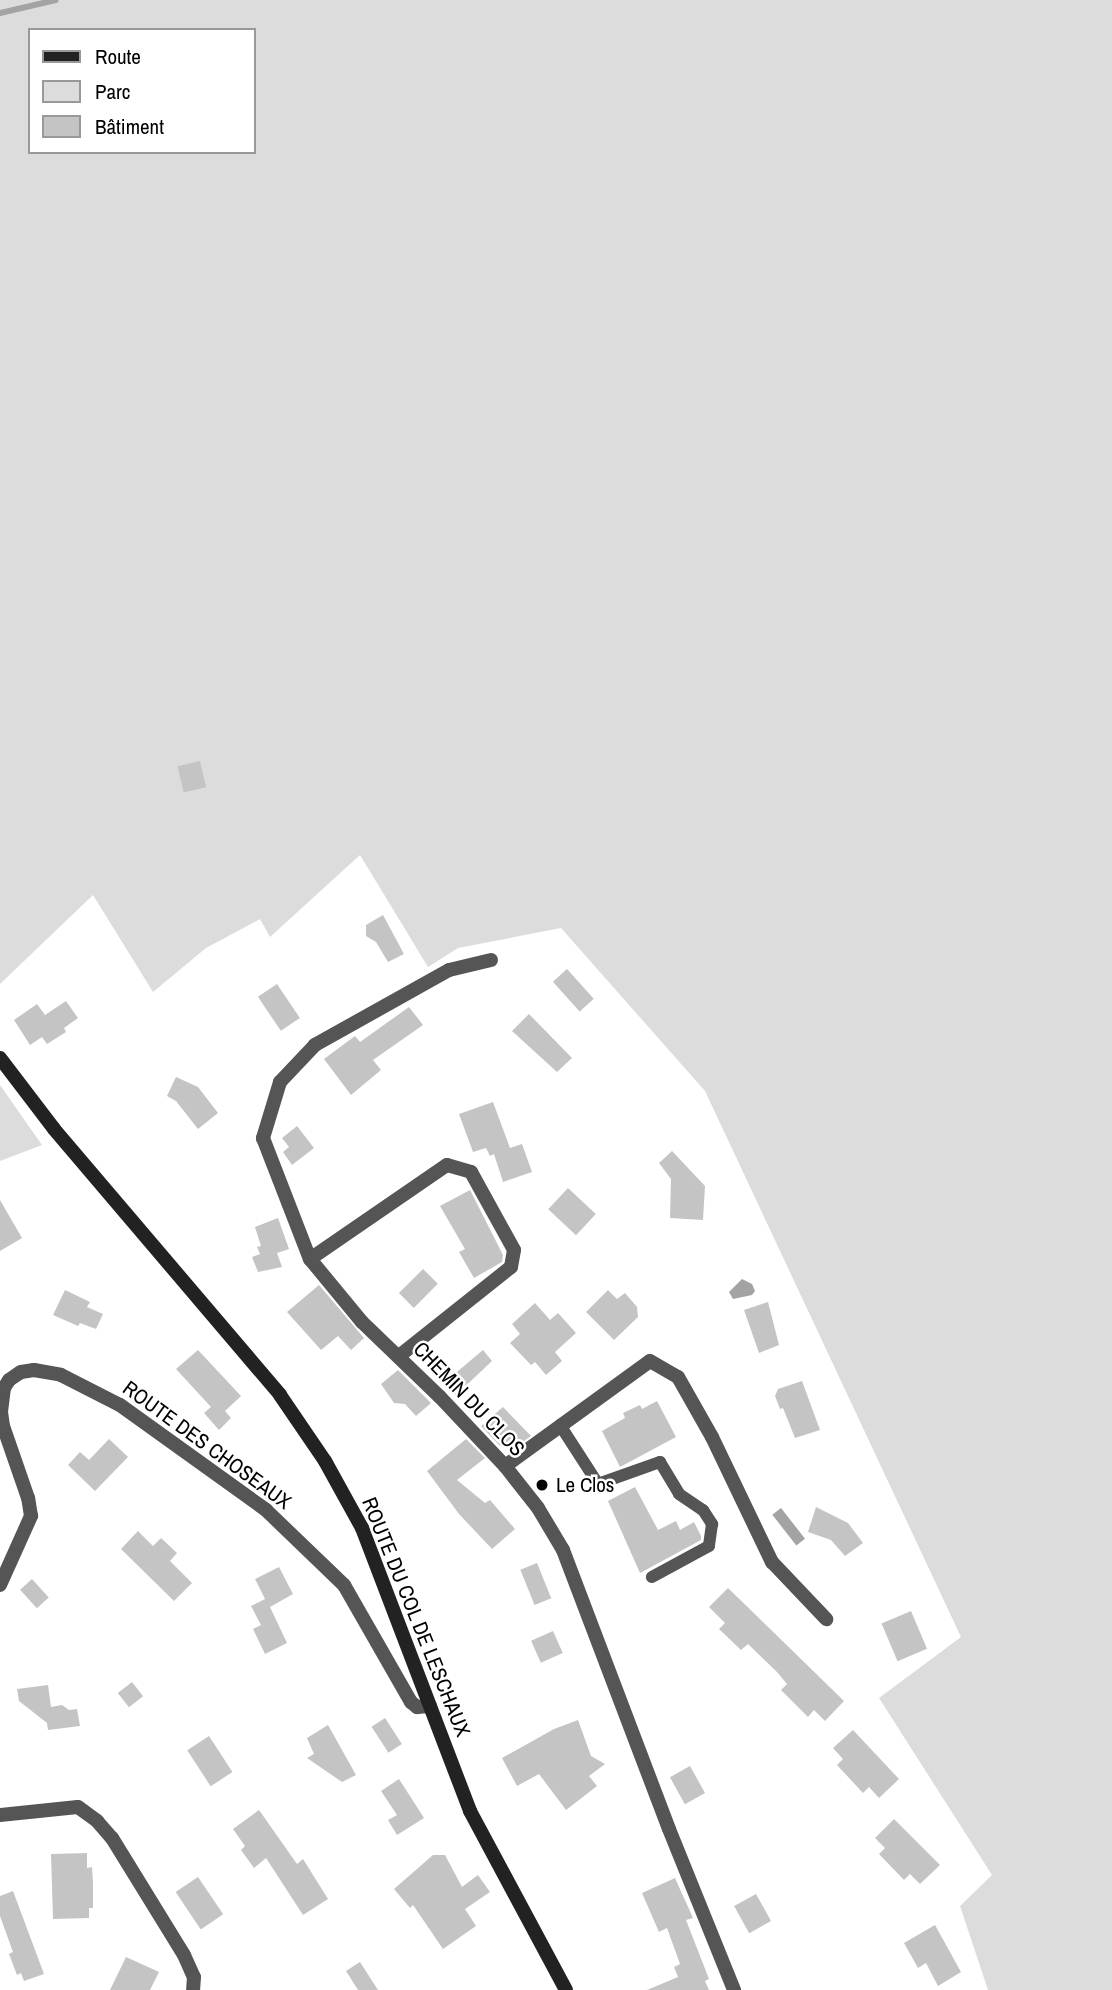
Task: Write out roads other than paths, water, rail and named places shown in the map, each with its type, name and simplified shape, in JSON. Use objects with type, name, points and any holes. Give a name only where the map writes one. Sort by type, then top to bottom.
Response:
[{"type":"main road","name":"ROUTE DU COL DE LESCHAUX","points":[[0,1058],[54,1129],[179,1272],[300,1423],[362,1528],[481,1833],[566,1990]]},
{"type":"street","name":"CHEMIN DU CLOS","points":[[491,960],[449,970],[314,1045],[280,1082],[263,1138],[310,1259],[362,1322],[399,1356],[505,1466],[538,1508],[563,1549],[664,1817],[734,1990]]},
{"type":"street","points":[[310,1259],[447,1164],[471,1172],[513,1250],[511,1267],[399,1356]]},
{"type":"street","points":[[505,1466],[649,1361],[678,1377],[712,1437],[772,1562],[826,1619]]},
{"type":"street","name":"ROUTE DES CHOSEAUX","points":[[0,1585],[31,1516],[28,1498],[3,1426],[1,1412],[4,1388],[9,1380],[21,1372],[34,1370],[61,1375],[120,1405],[266,1510],[344,1585],[411,1702],[417,1707],[430,1706]]},
{"type":"street","points":[[0,1815],[78,1807],[97,1821],[112,1838],[184,1955],[194,1978],[193,1990]]},
{"type":"lane","points":[[560,1425],[598,1484],[660,1462],[679,1494],[703,1510],[712,1524],[709,1546],[653,1577]]},
{"type":"waterway","points":[[0,13],[56,0]]},
{"type":"place","name":"Le Clos","points":[[542,1485]]}]
